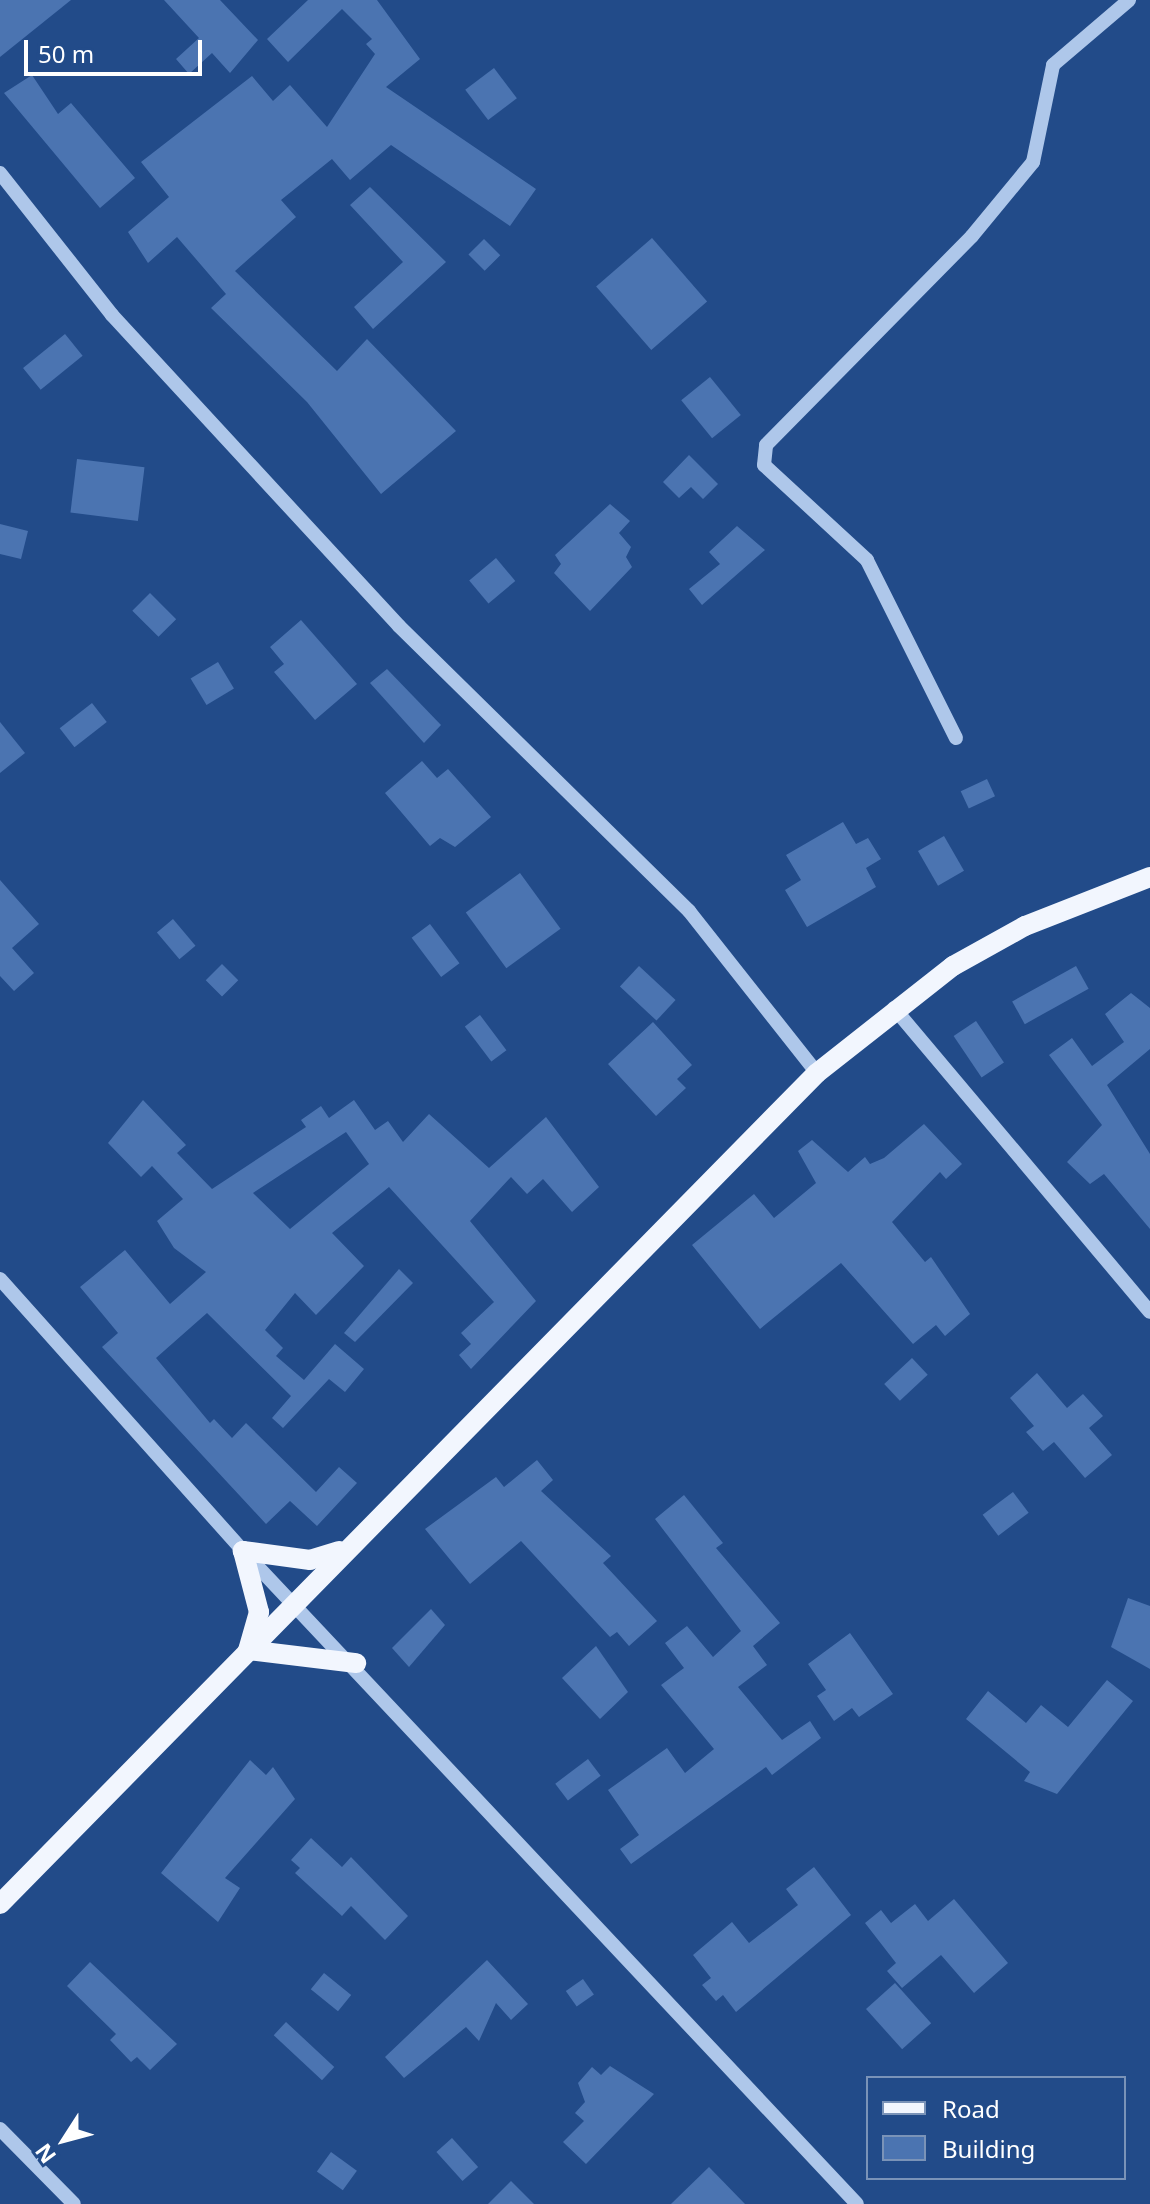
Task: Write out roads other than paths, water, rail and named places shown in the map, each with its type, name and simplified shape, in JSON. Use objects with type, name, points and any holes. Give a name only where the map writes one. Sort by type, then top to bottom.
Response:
[{"type":"main road","points":[[0,1904],[248,1650],[340,1551],[817,1073],[894,1008],[1025,926],[1150,877]]},
{"type":"main road","points":[[248,1650],[259,1612],[243,1551],[310,1560],[340,1551]]},
{"type":"main road","points":[[248,1650],[356,1663]]},
{"type":"street","points":[[956,738],[867,560],[764,465],[766,445],[972,236],[1033,162],[1053,65],[1129,0]]},
{"type":"street","points":[[0,173],[112,315],[399,626],[689,911],[817,1073]]},
{"type":"street","points":[[894,1008],[1150,1312]]},
{"type":"street","points":[[0,1279],[243,1551],[295,1598],[857,2204]]},
{"type":"street","points":[[0,2129],[74,2204]]}]
